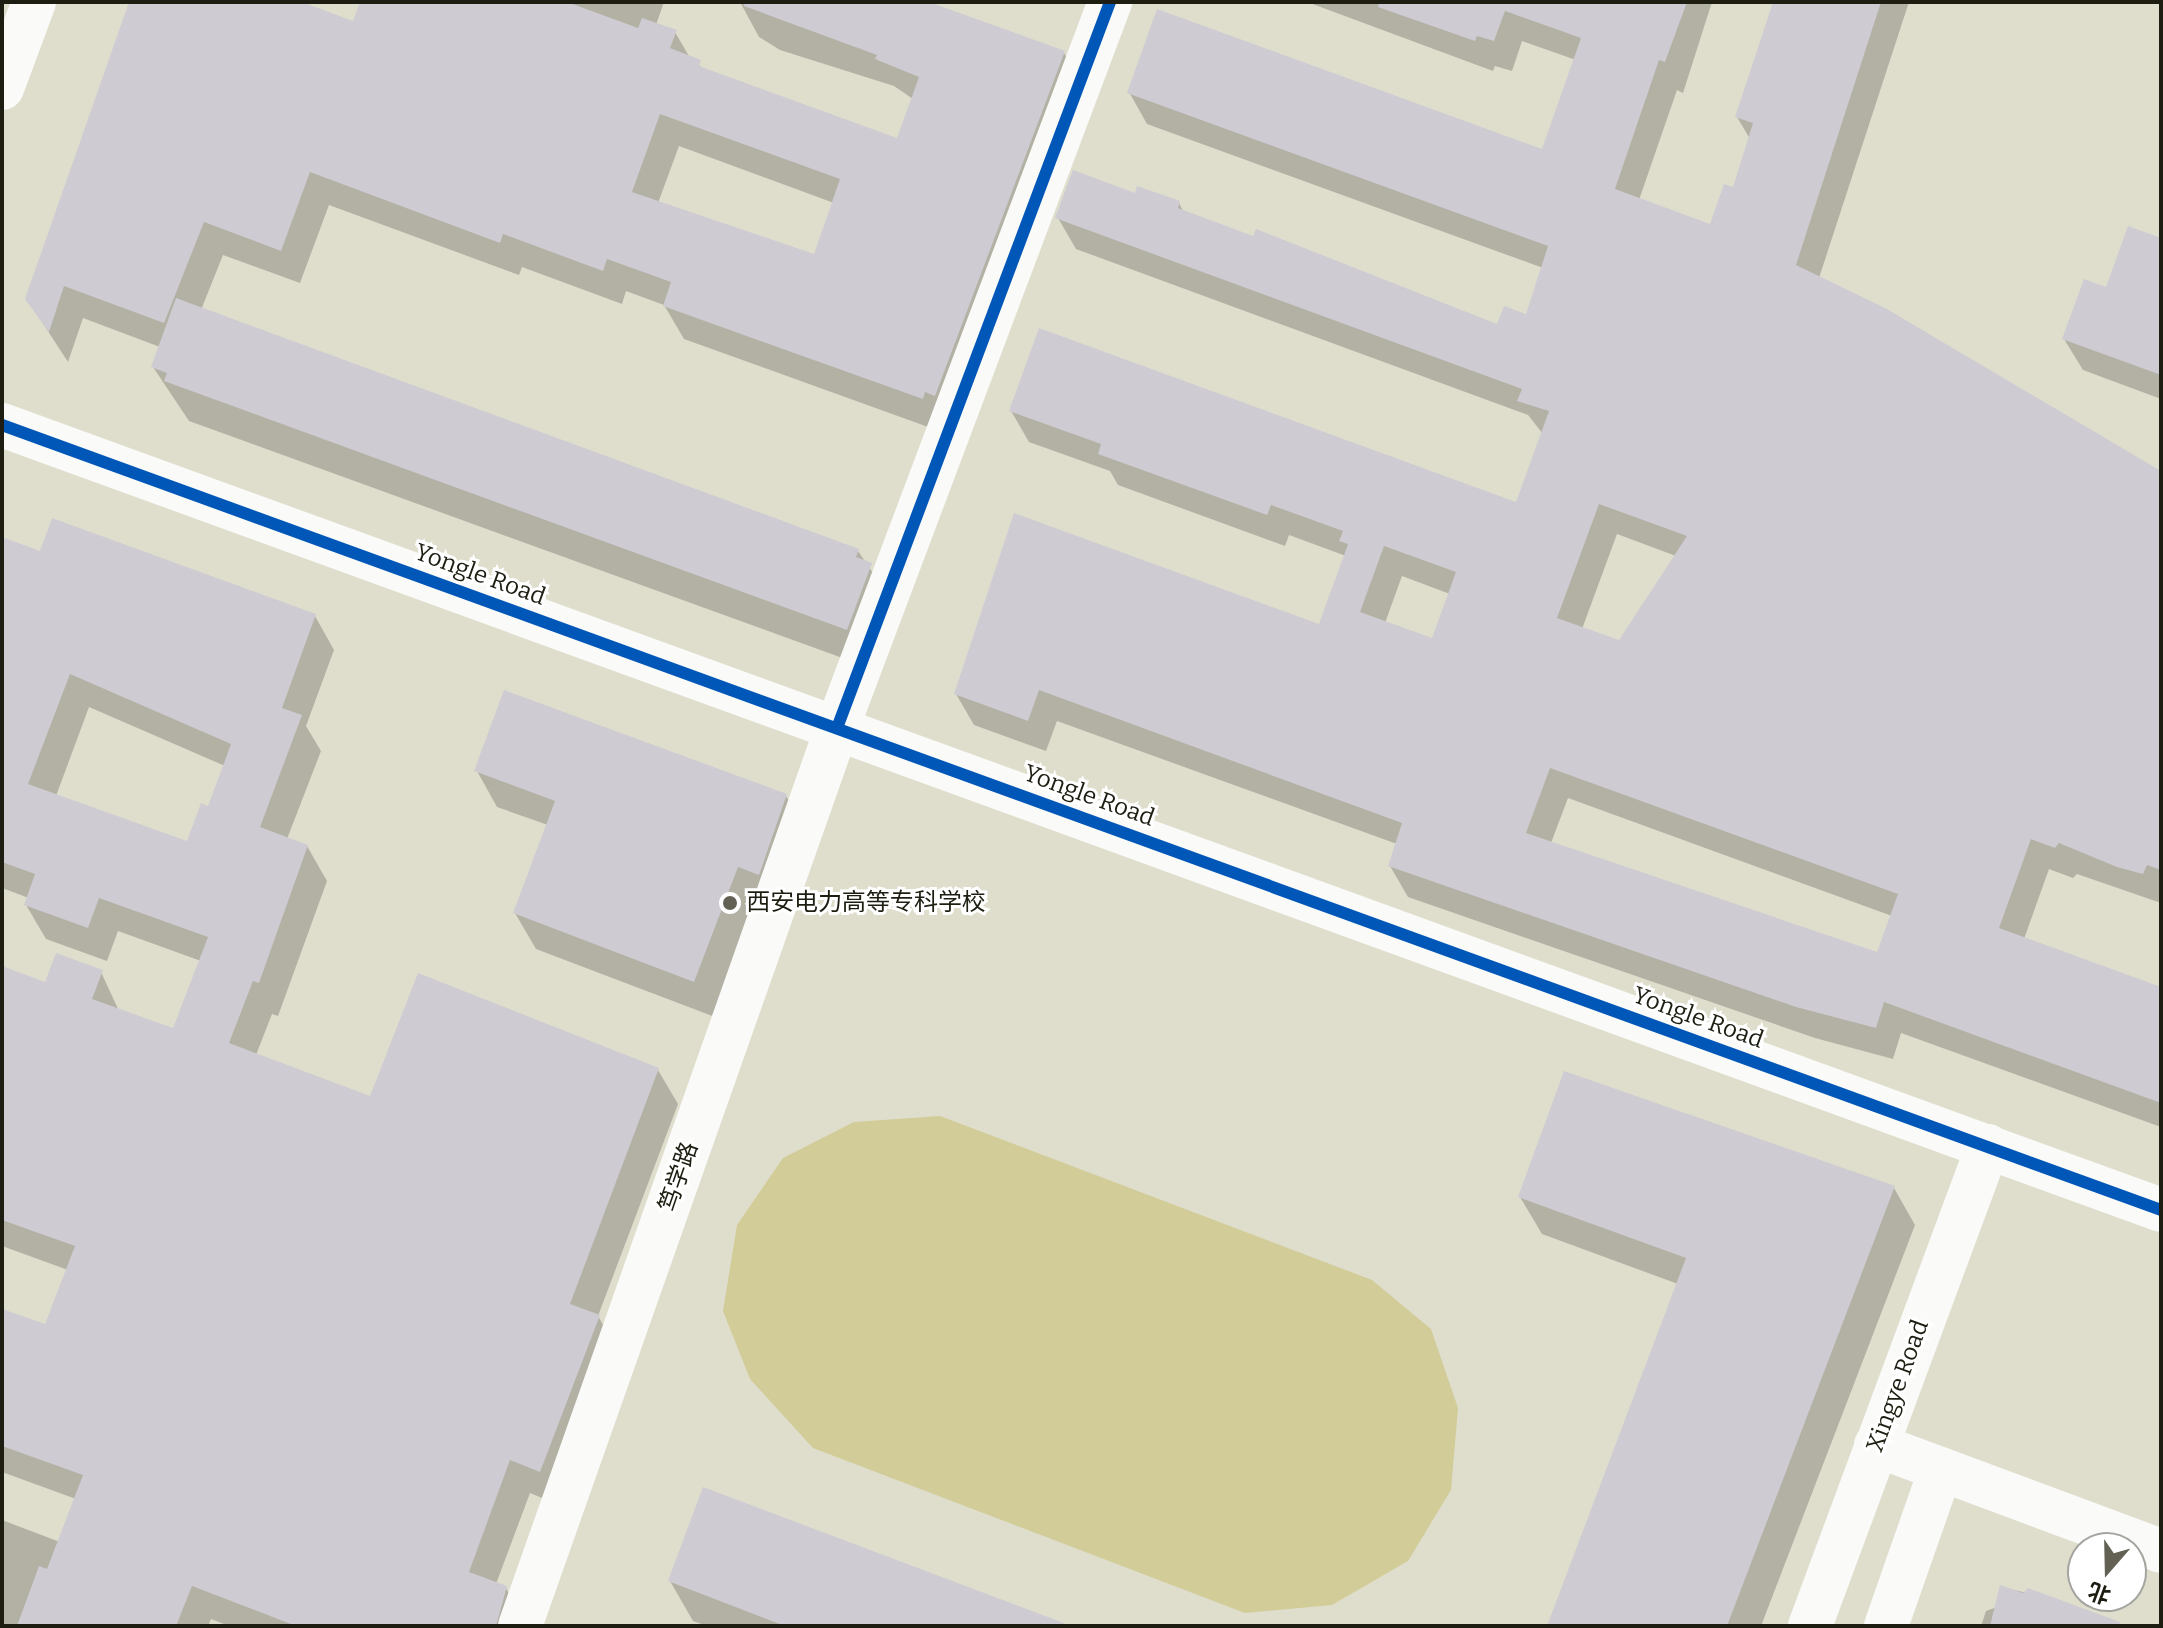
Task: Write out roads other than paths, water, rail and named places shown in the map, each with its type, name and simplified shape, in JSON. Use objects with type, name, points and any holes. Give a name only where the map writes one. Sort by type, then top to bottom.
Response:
[{"type":"street","points":[[2,88],[34,2]]},
{"type":"street","name":"笃学路","points":[[522,1626],[837,728],[1110,2]]},
{"type":"street","name":"Yongle Road","points":[[2,425],[2161,1210]]},
{"type":"street","name":"Xingye Road","points":[[1810,1626],[1988,1146]]},
{"type":"street","points":[[1876,1445],[2161,1551]]},
{"type":"street","points":[[1886,1626],[1941,1469]]},
{"type":"place","name":"西安电力高等专科学校","points":[[730,903]]}]
